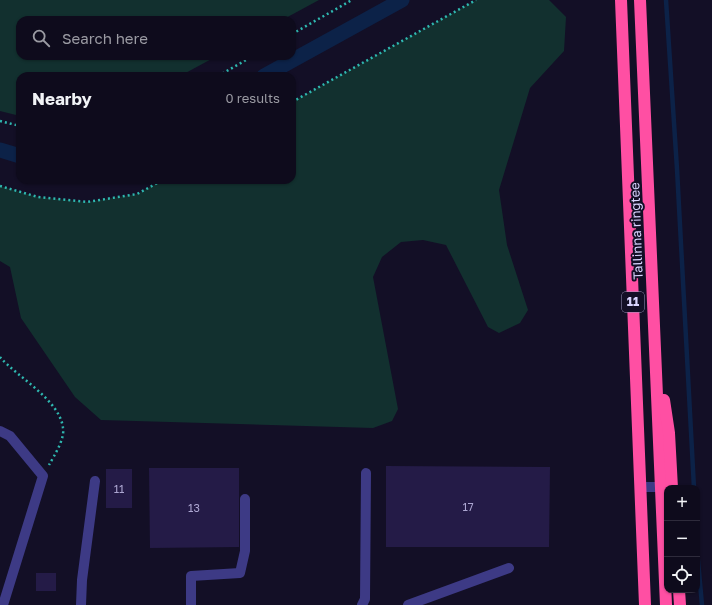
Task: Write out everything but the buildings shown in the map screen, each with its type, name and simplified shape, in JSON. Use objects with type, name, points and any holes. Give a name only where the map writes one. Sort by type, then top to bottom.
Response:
[{"type":"highway","name":"Tallinna ringtee","points":[[621,0],[645,605]]},
{"type":"highway","name":"Tallinna ringtee","points":[[640,0],[654,340],[669,433],[666,485]]},
{"type":"highway","points":[[666,521],[666,605]]},
{"type":"highway","points":[[678,593],[680,605]]},
{"type":"lane","points":[[0,431],[10,436],[43,476],[4,605]]},
{"type":"lane","points":[[362,605],[365,599],[366,473]]},
{"type":"lane","points":[[81,605],[82,580],[95,481]]},
{"type":"lane","points":[[641,487],[664,488]]},
{"type":"lane","points":[[191,605],[191,576],[240,573],[245,551],[245,499]]},
{"type":"lane","points":[[408,605],[509,568]]},
{"type":"path","points":[[296,32],[352,0]]},
{"type":"path","points":[[296,100],[476,0]]},
{"type":"path","points":[[225,72],[246,60]]},
{"type":"path","points":[[0,121],[16,125]]},
{"type":"path","points":[[0,186],[38,197],[87,202],[137,194],[156,184]]},
{"type":"path","points":[[0,357],[50,402],[58,414],[63,428],[60,445],[43,476]]},
{"type":"green space","points":[[0,0],[319,0],[289,16],[16,16],[16,60],[210,60],[187,72],[16,72],[16,115],[0,111]]},
{"type":"green space","points":[[476,0],[549,0],[566,17],[564,51],[530,88],[499,190],[507,245],[528,310],[520,323],[499,333],[488,327],[446,245],[423,240],[401,242],[382,257],[373,277],[398,409],[392,421],[373,428],[101,420],[75,397],[21,318],[10,267],[0,261],[0,186],[38,197],[87,202],[137,194],[156,184],[296,184],[296,100]]},
{"type":"waterway","points":[[296,58],[402,0]]},
{"type":"waterway","points":[[666,0],[677,169],[694,485]]},
{"type":"waterway","points":[[271,72],[293,60]]},
{"type":"waterway","points":[[0,150],[16,155]]},
{"type":"waterway","points":[[698,557],[702,605]]}]
